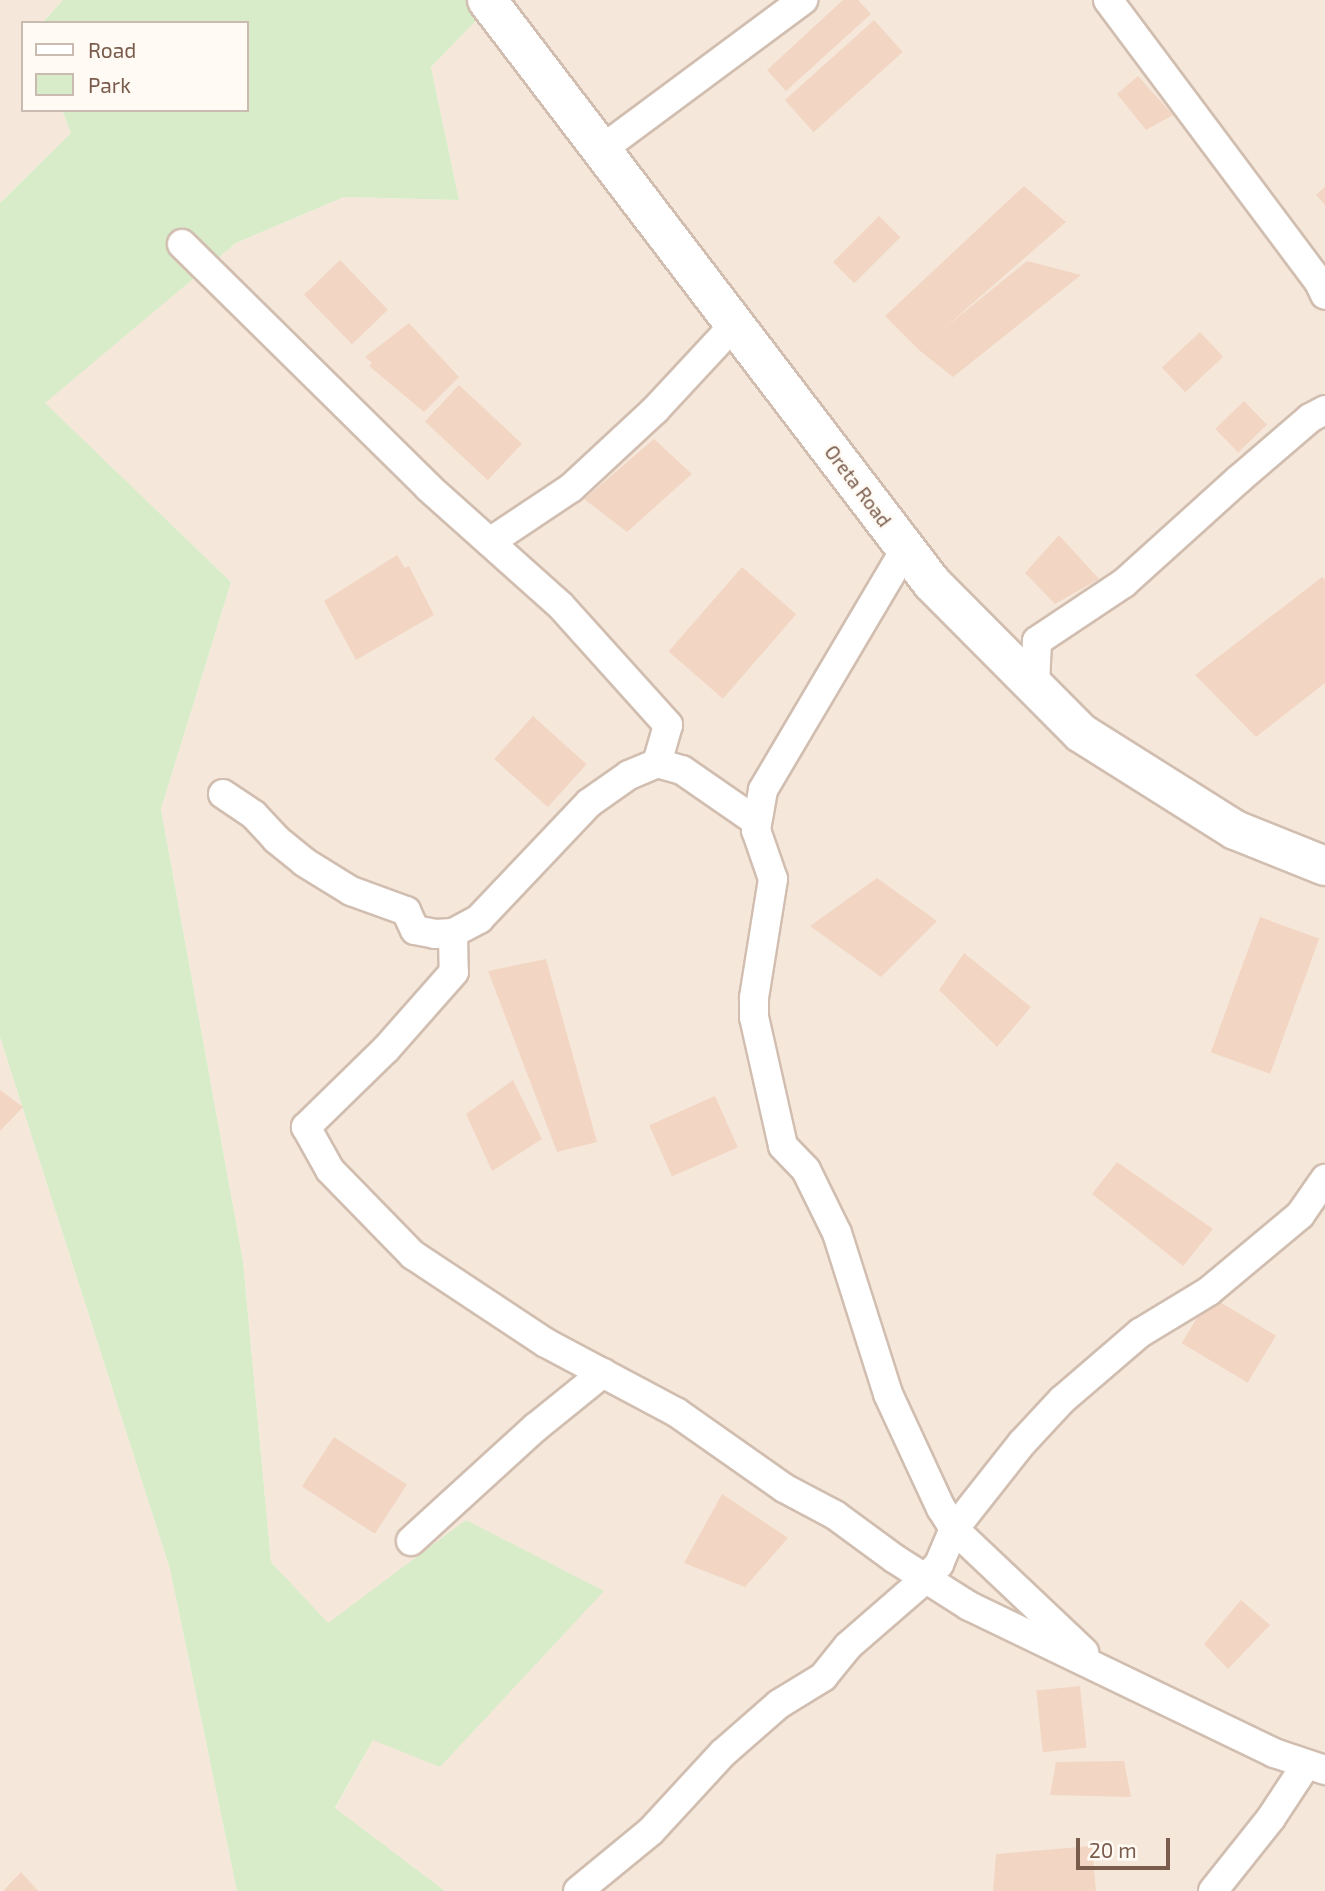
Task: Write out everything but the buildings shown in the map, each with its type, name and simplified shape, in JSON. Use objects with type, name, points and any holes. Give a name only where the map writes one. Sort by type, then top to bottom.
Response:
[{"type":"street","name":"Oreta Road","points":[[487,0],[932,583],[1081,733],[1235,830],[1325,866]]},
{"type":"street","points":[[601,150],[803,0]]},
{"type":"street","points":[[1108,0],[1226,155],[1287,243],[1319,282],[1325,295]]},
{"type":"street","points":[[182,244],[285,349],[489,542],[561,606],[667,725],[657,763]]},
{"type":"street","points":[[489,542],[571,488],[655,410],[735,324]]},
{"type":"street","points":[[1035,686],[1037,641],[1124,583],[1258,462],[1310,418],[1325,410]]},
{"type":"street","points":[[906,548],[763,790],[756,830],[773,878],[754,998],[754,1017],[783,1146],[806,1170],[837,1233],[888,1394],[911,1447],[954,1529],[1101,1667]]},
{"type":"street","points":[[223,794],[254,815],[276,839],[304,862],[351,891],[406,911],[415,930],[435,934],[453,933],[479,919],[589,803],[629,775],[657,763],[681,770],[757,822]]},
{"type":"street","points":[[453,933],[454,972],[386,1049],[306,1127],[330,1170],[413,1255],[546,1343],[676,1412],[784,1488],[858,1530],[881,1550],[969,1606],[1101,1667],[1274,1753],[1315,1768],[1213,1891]]},
{"type":"street","points":[[578,1891],[651,1831],[723,1753],[779,1704],[823,1677],[848,1646],[925,1579],[939,1564],[954,1529],[1022,1443],[1062,1400],[1140,1333],[1209,1291],[1300,1215],[1325,1179]]},
{"type":"street","points":[[411,1541],[536,1427],[603,1373]]},
{"type":"shaded area","points":[[0,0],[63,0],[44,21],[21,21],[21,112],[63,112],[71,133],[0,203]]},
{"type":"shaded area","points":[[496,0],[1325,0],[1325,1891],[445,1891],[335,1809],[373,1740],[466,1521],[328,1624],[271,1562],[243,1261],[161,809],[231,582],[44,403],[236,243],[344,197],[459,200],[431,67]]},
{"type":"shaded area","points":[[0,1037],[170,1569],[237,1891],[0,1891]]},
{"type":"green space","points":[[63,0],[496,0],[431,67],[459,200],[344,197],[236,243],[45,403],[231,582],[161,809],[243,1261],[271,1562],[328,1623],[466,1520],[604,1591],[440,1767],[373,1740],[335,1808],[445,1891],[237,1891],[170,1569],[0,1037],[0,203],[71,133],[63,112],[248,112],[248,21],[44,21]]}]
